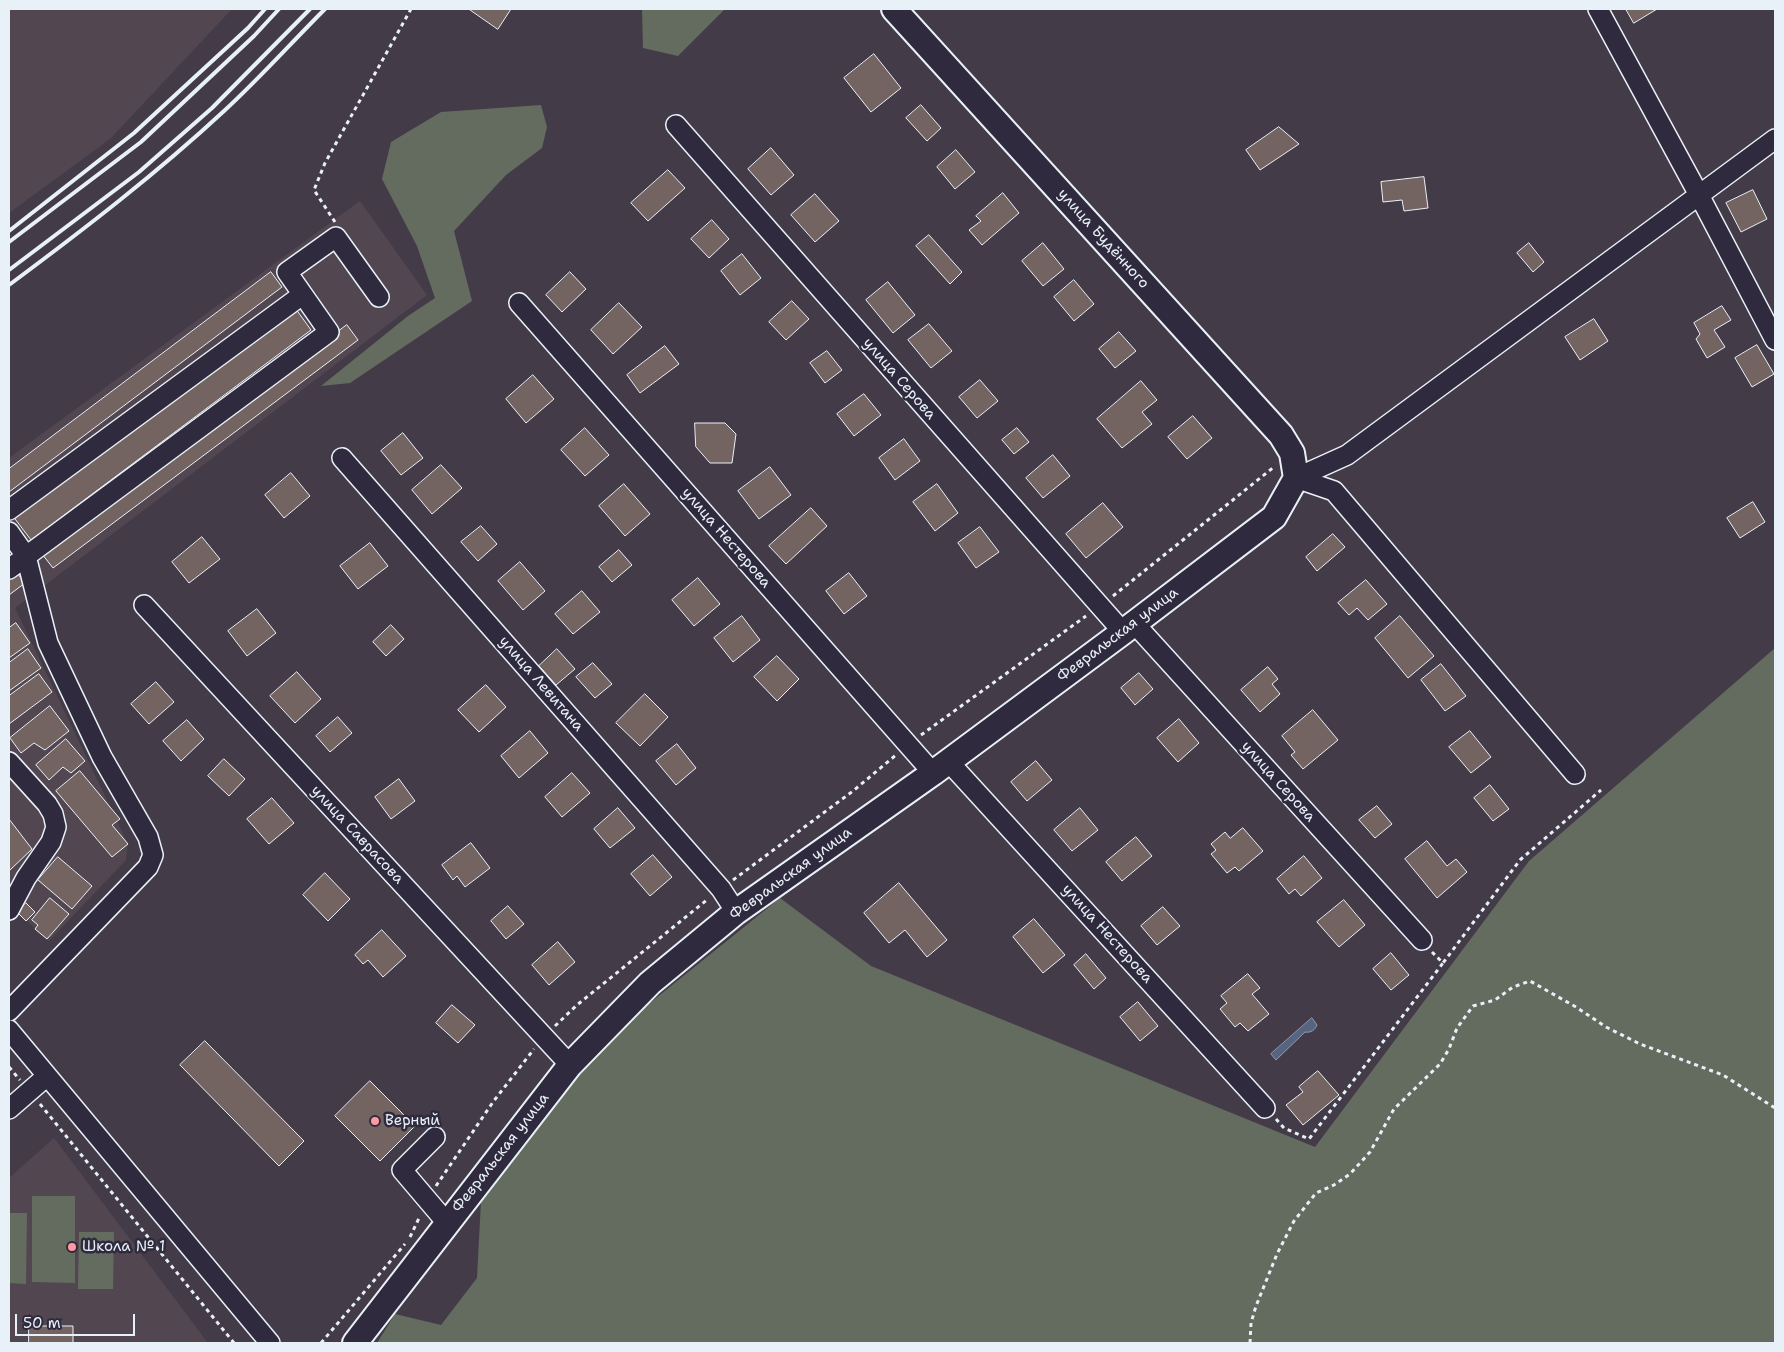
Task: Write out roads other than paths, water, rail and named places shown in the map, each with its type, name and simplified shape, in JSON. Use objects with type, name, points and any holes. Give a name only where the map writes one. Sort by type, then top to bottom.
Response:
[{"type":"main road","name":"улица Будённого","points":[[894,9],[1281,435],[1292,453],[1296,478]]},
{"type":"main road","name":"Февральская улица","points":[[355,1343],[570,1065],[650,983],[736,912],[941,767],[1274,517],[1296,478]]},
{"type":"street","points":[[1598,9],[1775,340]]},
{"type":"street","name":"улица Серова","points":[[676,125],[1128,628],[1422,940]]},
{"type":"street","points":[[1296,478],[1347,455],[1775,139]]},
{"type":"street","points":[[9,569],[329,332],[287,272],[336,237],[379,297]]},
{"type":"street","points":[[9,510],[302,295]]},
{"type":"street","name":"улица Нестерова","points":[[520,303],[941,767],[1265,1108]]},
{"type":"street","name":"улица Левитана","points":[[342,458],[714,882],[736,912]]},
{"type":"street","points":[[1296,478],[1334,491],[1575,774]]},
{"type":"street","points":[[9,532],[26,556],[48,643],[102,757],[148,837],[153,855],[148,867],[9,1011]]},
{"type":"street","name":"улица Саврасова","points":[[144,605],[570,1065]]},
{"type":"street","points":[[9,762],[47,804],[53,814],[56,828],[51,842],[26,878],[9,910]]},
{"type":"street","points":[[9,1030],[270,1343]]},
{"type":"street","points":[[9,1109],[47,1076]]},
{"type":"street","points":[[435,1137],[402,1170],[447,1223]]},
{"type":"water","points":[[1312,1018],[1317,1025],[1315,1028],[1311,1032],[1305,1032],[1276,1060],[1271,1054]]},
{"type":"railway","points":[[9,231],[134,133],[248,28],[265,9]]},
{"type":"railway","points":[[9,242],[141,142],[254,36],[279,9]]},
{"type":"railway","points":[[9,270],[139,172],[212,108],[310,9]]},
{"type":"railway","points":[[9,285],[119,201],[172,157],[250,86],[325,9]]},
{"type":"place","name":"Верный","points":[[375,1121]]},
{"type":"place","name":"Школа № 1","points":[[72,1247]]}]
